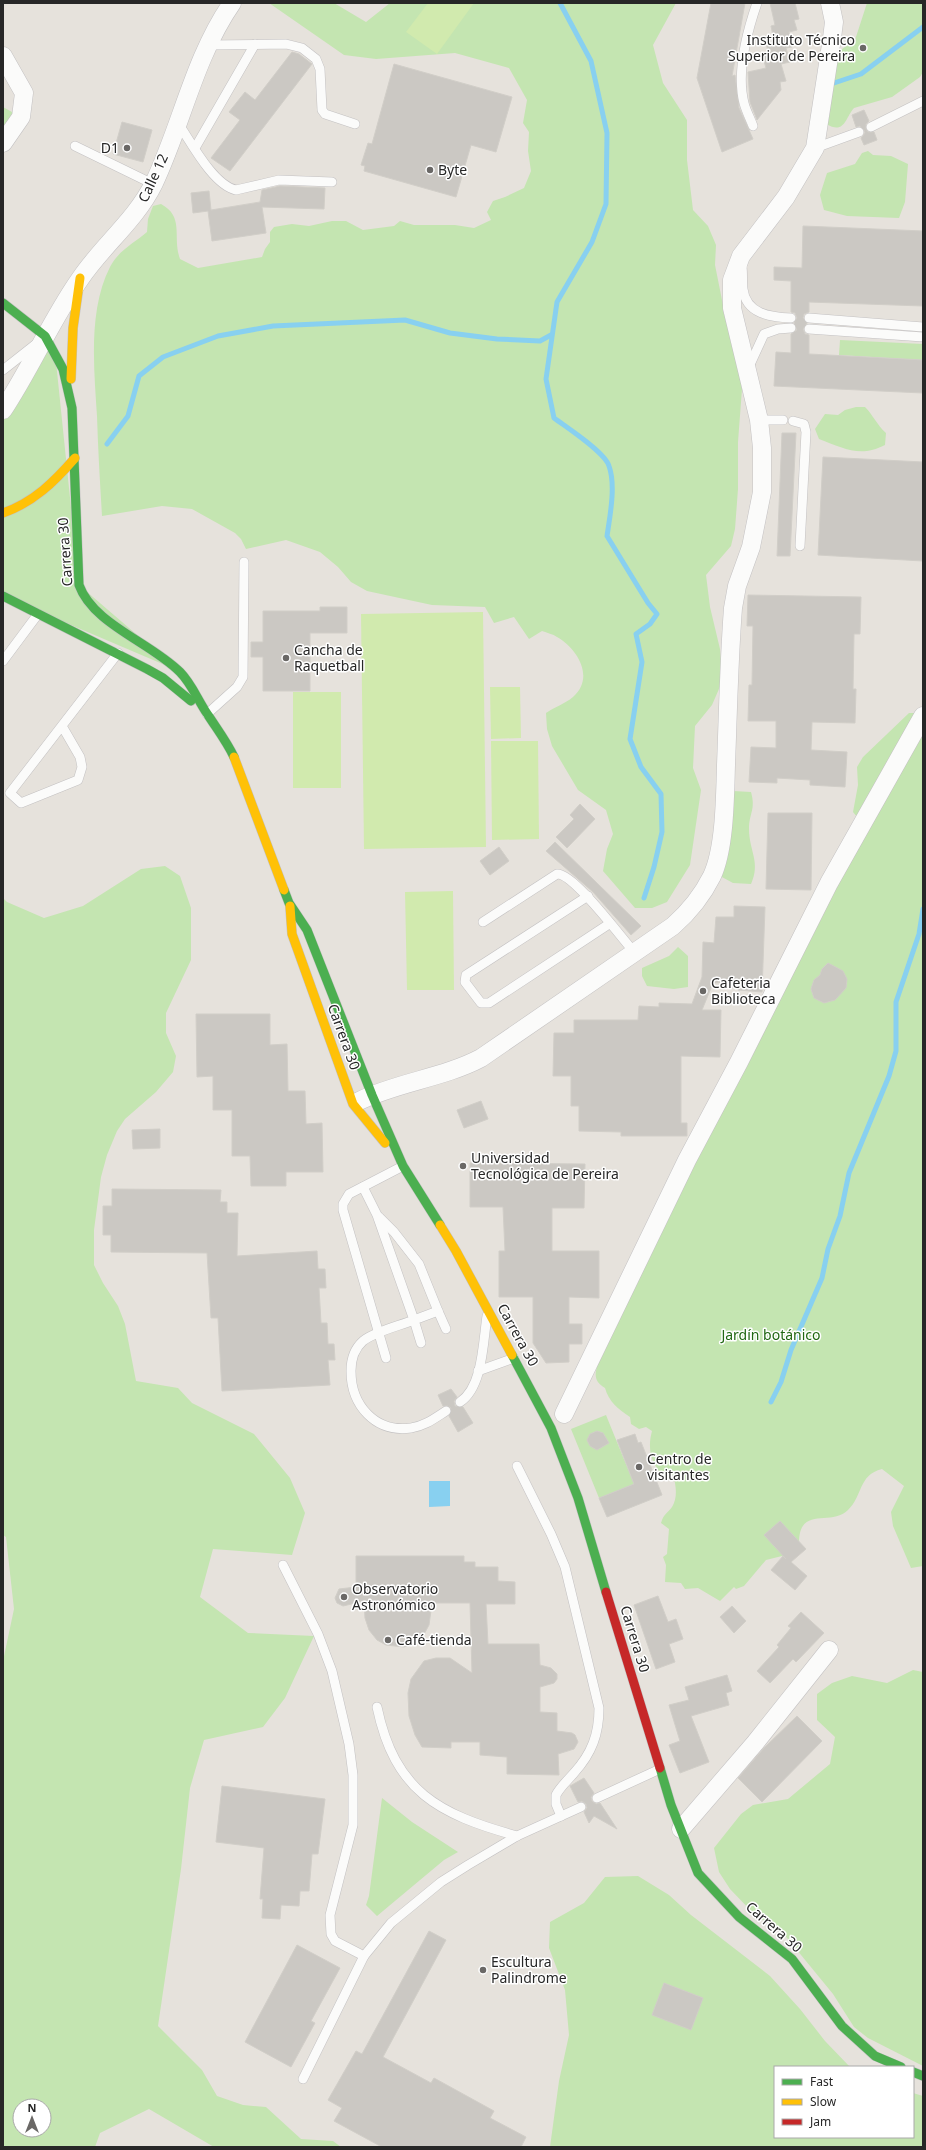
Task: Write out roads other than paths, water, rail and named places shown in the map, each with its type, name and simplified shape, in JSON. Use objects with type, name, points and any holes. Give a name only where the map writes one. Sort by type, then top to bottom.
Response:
[{"type":"street","name":"Calle 12","points":[[3,410],[80,278],[135,214],[153,184],[194,75],[232,3]]},
{"type":"street","points":[[353,1104],[372,1095],[446,1073],[481,1058],[673,926],[690,911],[702,895],[712,875],[719,852],[725,795],[733,608],[737,586],[751,547],[762,492],[762,448],[758,420],[746,374],[732,308],[731,294],[734,274],[741,256],[786,197],[815,148],[834,22],[830,3]]},
{"type":"street","points":[[3,56],[24,93],[21,117],[3,143]]},
{"type":"street","points":[[72,408],[70,357],[73,322],[80,278]]},
{"type":"street","points":[[3,303],[45,336]]},
{"type":"street","name":"Carrera 30","points":[[45,336],[63,369],[72,408],[79,585],[83,596],[91,607],[111,623],[144,643],[179,671],[191,685],[207,714],[219,729],[238,765],[289,903],[307,930],[372,1095],[403,1166]]},
{"type":"street","points":[[3,513],[17,509],[40,496],[75,458]]},
{"type":"street","name":"Carrera 30","points":[[3,596],[118,653],[163,678],[207,714]]},
{"type":"street","points":[[564,1414],[687,1160],[743,1055],[829,883],[923,716]]},
{"type":"street","name":"Carrera 30","points":[[289,903],[292,934],[353,1104],[403,1166],[456,1251],[551,1428],[578,1498],[660,1769],[680,1829],[698,1874],[739,1917],[792,1959],[842,2026],[875,2056],[899,2066]]},
{"type":"street","points":[[680,1829],[755,1743],[829,1650]]},
{"type":"lane","points":[[753,126],[744,104],[741,80],[746,46],[757,3]]},
{"type":"lane","points":[[195,148],[256,44]]},
{"type":"lane","points":[[209,45],[295,45],[308,51],[316,59],[320,69],[322,110],[325,114],[355,124]]},
{"type":"lane","points":[[871,127],[923,100]]},
{"type":"lane","points":[[177,122],[212,173],[223,185],[229,188],[236,190],[279,180],[332,182]]},
{"type":"lane","points":[[815,148],[859,132]]},
{"type":"lane","points":[[75,146],[153,184]]},
{"type":"lane","points":[[741,256],[743,289],[748,304],[755,311],[763,315],[791,318]]},
{"type":"lane","points":[[809,318],[923,327]]},
{"type":"lane","points":[[746,374],[764,334],[778,329],[791,328]]},
{"type":"lane","points":[[809,329],[923,337]]},
{"type":"lane","points":[[3,370],[45,336]]},
{"type":"lane","points":[[758,420],[783,420]]},
{"type":"lane","points":[[793,421],[804,424],[806,432],[800,546]]},
{"type":"lane","points":[[207,714],[237,687],[244,677],[244,562]]},
{"type":"lane","points":[[3,661],[39,613]]},
{"type":"lane","points":[[62,726],[80,757],[82,767],[78,780],[21,803],[10,793],[118,653]]},
{"type":"lane","points":[[483,922],[558,874],[564,874],[588,896],[635,953]]},
{"type":"lane","points":[[588,896],[466,975],[466,982],[481,1003],[489,1003],[610,924]]},
{"type":"lane","points":[[386,1358],[343,1210],[345,1198],[349,1194],[403,1166]]},
{"type":"lane","points":[[363,1188],[377,1215],[421,1343]]},
{"type":"lane","points":[[377,1215],[394,1232],[418,1264],[446,1329]]},
{"type":"lane","points":[[460,1402],[470,1393],[478,1371],[488,1309]]},
{"type":"lane","points":[[438,1311],[364,1340],[357,1348],[351,1366],[352,1391],[363,1411],[383,1424],[401,1428],[415,1427],[429,1423],[446,1411]]},
{"type":"lane","points":[[478,1371],[514,1358]]},
{"type":"lane","points":[[517,1466],[551,1534],[565,1567],[599,1708],[599,1723],[592,1748],[587,1758],[556,1795],[556,1804],[561,1816]]},
{"type":"lane","points":[[283,1566],[318,1634],[332,1670],[349,1744],[353,1775],[353,1825],[349,1847],[330,1915],[331,1934],[335,1941],[364,1956]]},
{"type":"lane","points":[[377,1707],[382,1730],[390,1752],[402,1771],[415,1787],[431,1801],[454,1816],[480,1826],[517,1836]]},
{"type":"lane","points":[[598,1798],[660,1769]]},
{"type":"lane","points":[[303,2079],[364,1956],[390,1923],[441,1882],[517,1836],[581,1807]]},
{"type":"water","points":[[429,1481],[450,1481],[450,1506],[429,1507]]},
{"type":"waterway","points":[[560,3],[591,61],[607,133],[606,204],[592,242],[557,302],[546,379],[554,418],[593,447],[606,460],[609,466],[612,491],[607,536],[648,603],[657,614],[650,624],[636,634],[642,662],[630,739],[641,767],[661,794],[662,832],[654,867],[644,898]]},
{"type":"waterway","points":[[828,85],[861,74],[923,27]]},
{"type":"waterway","points":[[107,444],[128,416],[139,376],[163,357],[218,336],[273,326],[405,320],[450,333],[497,339],[540,341],[551,335]]},
{"type":"waterway","points":[[771,1402],[781,1382],[791,1350],[822,1278],[828,1249],[840,1216],[849,1173],[889,1076],[896,1051],[896,1002],[919,934],[923,909]]},
{"type":"place","name":"Instituto Técnico Superior de Pereira","points":[[863,48]]},
{"type":"place","name":"D1","points":[[127,148]]},
{"type":"place","name":"Byte","points":[[430,170]]},
{"type":"place","name":"Cancha de Raquetball","points":[[286,658]]},
{"type":"place","name":"Cafeteria Biblioteca","points":[[703,991]]},
{"type":"place","name":"Universidad Tecnológica de Pereira","points":[[463,1166]]},
{"type":"place","name":"Centro de visitantes","points":[[639,1467]]},
{"type":"place","name":"Observatorio Astronómico","points":[[344,1597]]},
{"type":"place","name":"Café-tienda","points":[[388,1640]]},
{"type":"place","name":"Escultura Palindrome","points":[[483,1970]]},
{"type":"park label","name":"Jardín botánico","points":[[771,1335]]}]
